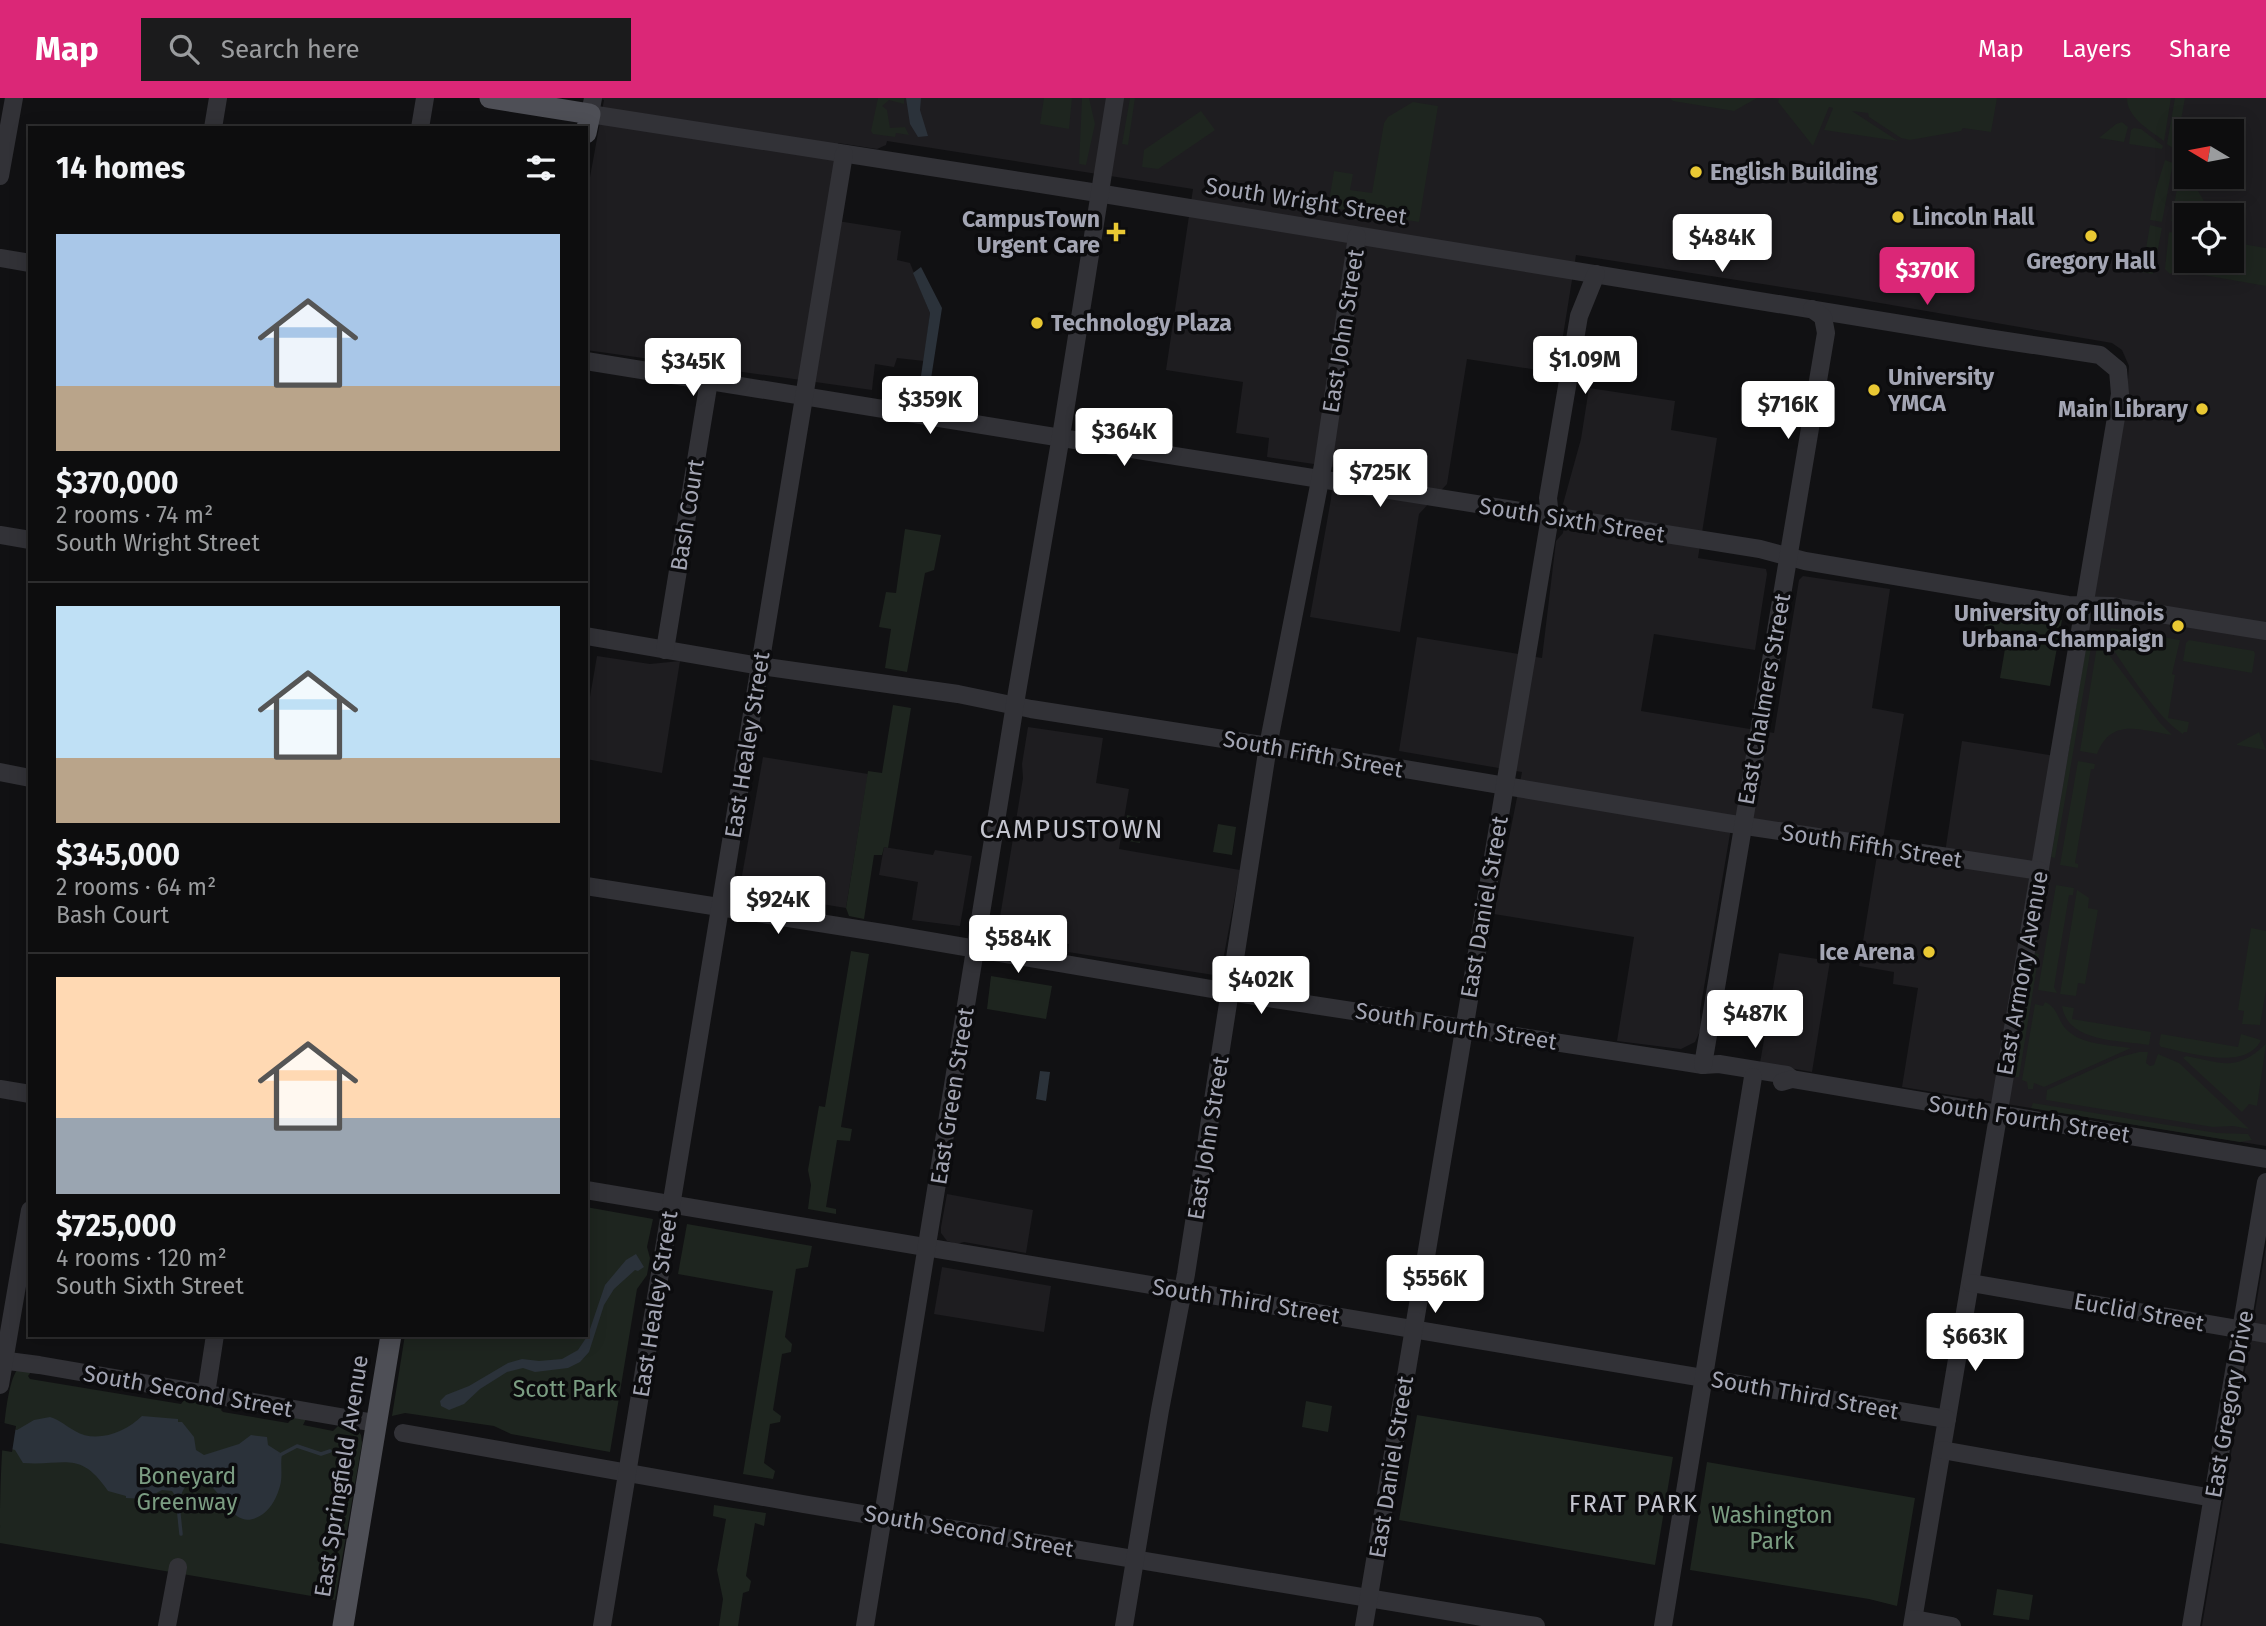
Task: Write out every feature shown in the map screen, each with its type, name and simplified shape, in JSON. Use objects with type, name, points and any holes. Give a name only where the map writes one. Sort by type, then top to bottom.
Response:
[{"type":"main road","name":"South Wright Street","points":[[490,98],[590,115]]},
{"type":"main road","name":"East Springfield Avenue","points":[[343,1626],[391,1337]]},
{"type":"street","points":[[0,176],[13,98]]},
{"type":"street","points":[[213,126],[218,98]]},
{"type":"street","points":[[420,126],[425,98]]},
{"type":"street","name":"East Green Street","points":[[865,1626],[1115,98]]},
{"type":"street","name":"South Wright Street","points":[[590,115],[1100,194],[1987,338],[2083,351],[2101,355],[2112,363]]},
{"type":"street","name":"East Healey Street","points":[[602,1626],[844,154]]},
{"type":"street","name":"East John Street","points":[[1124,1626],[1228,1019],[1226,1011],[1268,746],[1320,480],[1357,236]]},
{"type":"street","points":[[0,258],[28,263]]},
{"type":"street","name":"East Daniel Street","points":[[1364,1626],[1550,517],[1548,498],[1577,326],[1596,274]]},
{"type":"street","points":[[1812,309],[1824,317],[1826,333]]},
{"type":"street","points":[[1826,333],[1833,321],[1843,313]]},
{"type":"street","name":"East Chalmers Street","points":[[1703,1065],[1826,333]]},
{"type":"street","name":"South Sixth Street","points":[[588,361],[1760,549],[2068,605],[2111,606],[2266,631]]},
{"type":"street","name":"East Armory Avenue","points":[[1913,1623],[2120,394],[2120,375],[2112,363]]},
{"type":"street","name":"Bash Court","points":[[664,650],[709,381]]},
{"type":"street","points":[[0,535],[28,540]]},
{"type":"street","name":"South Fifth Street","points":[[588,636],[2040,871]]},
{"type":"street","points":[[0,772],[28,778]]},
{"type":"street","name":"South Fourth Street","points":[[588,886],[1229,992],[1703,1065],[1719,1064],[1787,1074],[1792,1079]]},
{"type":"street","name":"South Fourth Street","points":[[1703,1065],[1718,1072],[1785,1082],[1792,1079],[2266,1159]]},
{"type":"street","points":[[1663,1626],[1753,1077]]},
{"type":"street","points":[[0,1089],[28,1094]]},
{"type":"street","name":"East Gregory Drive","points":[[2191,1626],[2266,1182]]},
{"type":"street","name":"South Third Street","points":[[588,1190],[1947,1419]]},
{"type":"street","points":[[0,1385],[28,1221]]},
{"type":"street","name":"Euclid Street","points":[[1971,1283],[2266,1334]]},
{"type":"street","points":[[206,1394],[215,1337]]},
{"type":"street","name":"South Second Street","points":[[2,1361],[21,1362],[375,1423]]},
{"type":"street","name":"South Second Street","points":[[403,1433],[1536,1626]]},
{"type":"street","points":[[1942,1450],[2213,1499]]},
{"type":"street","points":[[167,1626],[177,1567]]},
{"type":"street","points":[[1913,1623],[1952,1626]]},
{"type":"shaded area","name":"University of Illinois Urbana-Champaign","points":[[598,98],[2266,98],[2266,1146],[1902,1087],[1918,988],[1893,984],[1894,972],[1859,966],[1877,855],[1943,866],[1962,741],[2068,758],[2127,392],[2129,366],[2122,350],[2112,343],[1845,297],[1576,255],[1557,373],[1467,359],[1447,484],[1419,514],[1400,632],[1310,617],[1334,467],[1267,457],[1269,438],[1236,433],[1243,382],[1166,370],[1193,189],[887,141],[886,145],[877,149],[838,143],[825,219],[901,231],[897,260],[910,263],[930,313],[924,361],[897,358],[894,367],[875,364],[872,390],[588,350],[588,188],[604,100]]},
{"type":"shaded area","points":[[906,98],[921,98],[920,110],[928,136],[918,137],[910,124]]},
{"type":"shaded area","points":[[921,267],[942,308],[928,398],[918,397],[930,313],[913,273]]},
{"type":"shaded area","name":"University of Illinois Urbana-Champaign","points":[[1589,388],[1675,401],[1671,430],[1717,438],[1698,558],[1766,569],[1767,574],[1755,650],[1654,634],[1641,711],[1774,733],[1799,580],[1803,576],[1890,589],[1872,708],[1904,714],[1883,839],[1733,816],[1700,1011],[1701,1029],[1695,1042],[1681,1049],[1617,1041],[1634,937],[1494,914],[1522,772],[1399,751],[1417,637],[1542,658],[1556,541],[1563,533],[1566,508],[1563,504],[1581,439]]},
{"type":"shaded area","points":[[597,656],[650,664],[680,661],[662,773],[588,759],[588,708]]},
{"type":"shaded area","points":[[1028,727],[1103,738],[1096,783],[1129,789],[1119,849],[1240,870],[1220,976],[1068,952],[1069,944],[1008,936],[1000,917],[1023,778],[1022,764]]},
{"type":"shaded area","points":[[763,757],[868,774],[846,908],[742,891],[740,887]]},
{"type":"shaded area","points":[[884,847],[933,855],[935,850],[972,856],[960,926],[912,920],[918,882],[879,875]]},
{"type":"shaded area","points":[[1779,953],[1830,961],[1812,1072],[1760,1063]]},
{"type":"shaded area","points":[[1040,1071],[1050,1072],[1046,1101],[1036,1099]]},
{"type":"shaded area","points":[[947,1194],[1033,1210],[1026,1253],[947,1241],[941,1233],[941,1227]]},
{"type":"shaded area","points":[[2266,1246],[2266,1626],[2202,1626]]},
{"type":"shaded area","points":[[636,1254],[644,1267],[635,1270],[614,1289],[604,1305],[589,1352],[580,1362],[568,1368],[535,1372],[523,1368],[507,1372],[480,1389],[464,1404],[449,1410],[441,1406],[440,1401],[446,1395],[469,1386],[508,1363],[522,1359],[562,1359],[578,1350],[588,1337],[605,1285],[626,1260]]},
{"type":"shaded area","points":[[942,1267],[1051,1286],[1044,1332],[934,1314]]},
{"type":"shaded area","points":[[142,1416],[178,1419],[194,1437],[196,1450],[204,1455],[239,1444],[251,1435],[267,1437],[268,1445],[282,1454],[281,1482],[272,1505],[254,1519],[240,1518],[213,1488],[198,1480],[189,1483],[181,1496],[176,1497],[172,1491],[162,1490],[145,1499],[126,1498],[108,1491],[98,1478],[80,1465],[61,1462],[23,1463],[15,1450],[0,1446],[0,1426],[17,1430],[34,1420],[50,1417],[83,1435],[101,1436],[128,1427]]},
{"type":"green space","points":[[878,98],[904,98],[904,104],[889,100],[882,106],[887,110],[890,128],[905,127],[909,135],[896,133],[895,137],[873,134],[871,131]]},
{"type":"green space","points":[[1044,98],[1072,98],[1069,129],[1040,124]]},
{"type":"green space","points":[[1082,98],[1089,98],[1095,124],[1086,165],[1079,164]]},
{"type":"green space","points":[[1130,98],[1135,98],[1128,145],[1122,144]]},
{"type":"green space","points":[[1670,98],[1757,98],[1734,111],[1673,101]]},
{"type":"green space","points":[[1771,98],[1997,98],[1991,132],[1963,128],[1961,131],[1910,140],[1901,138],[1869,117],[1868,113],[1852,111],[1898,141],[1824,130],[1833,108],[1829,107],[1813,146],[1778,102],[1779,99]]},
{"type":"green space","points":[[2127,98],[2171,98],[2164,141],[2135,117]]},
{"type":"green space","points":[[2175,98],[2185,98],[2181,119],[2174,119],[2174,149],[2167,144]]},
{"type":"green space","points":[[1413,102],[1438,106],[1419,222],[1328,207],[1334,171],[1353,174],[1350,190],[1372,193],[1384,123],[1388,117]]},
{"type":"green space","points":[[1201,111],[1215,130],[1158,169],[1142,167],[1144,150]]},
{"type":"green space","points":[[2122,122],[2128,127],[2124,142],[2099,138],[2116,124]]},
{"type":"green space","points":[[2141,129],[2163,146],[2162,149],[2129,144],[2131,130]]},
{"type":"green space","points":[[2165,160],[2173,163],[2162,222],[2150,220]]},
{"type":"green space","points":[[2177,189],[2197,189],[2205,203],[2174,203]]},
{"type":"green space","points":[[2150,225],[2162,228],[2153,274],[2142,272]]},
{"type":"green space","points":[[2169,232],[2174,233],[2174,271],[2170,274],[2165,269]]},
{"type":"green space","points":[[2244,244],[2266,248],[2266,286],[2192,273],[2244,273]]},
{"type":"green space","points":[[905,529],[941,535],[934,570],[925,573],[907,672],[885,668],[891,629],[879,627],[886,592],[896,593]]},
{"type":"green space","points":[[1988,608],[2062,620],[2050,686],[2000,678],[2006,643],[1982,639]]},
{"type":"green space","points":[[2111,628],[2180,640],[2172,674],[2175,675],[2168,718],[2189,722],[2187,732],[2183,734],[2173,727],[2143,692],[2108,642]]},
{"type":"green space","points":[[2088,635],[2093,636],[2055,858],[2051,857]]},
{"type":"green space","points":[[2098,640],[2172,735],[2138,729],[2118,730],[2103,742],[2097,754],[2080,751]]},
{"type":"green space","points":[[2189,640],[2254,651],[2252,673],[2183,661]]},
{"type":"green space","points":[[893,705],[911,708],[888,848],[884,847],[882,855],[874,855],[864,919],[849,916],[846,908],[868,771],[882,773]]},
{"type":"green space","points":[[2259,732],[2266,750],[2237,745],[2237,744]]},
{"type":"green space","points":[[2078,761],[2095,764],[2094,769],[2091,769],[2075,863],[2078,868],[2060,865]]},
{"type":"green space","points":[[1127,815],[1145,819],[1140,843],[1123,840]]},
{"type":"green space","points":[[1218,824],[1236,827],[1232,855],[1213,852]]},
{"type":"green space","points":[[2056,885],[2074,888],[2073,895],[2069,895],[2054,987],[2057,993],[2038,990]]},
{"type":"green space","points":[[2077,890],[2089,898],[2088,908],[2098,910],[2085,984],[2078,983],[2076,996],[2060,994]]},
{"type":"green space","points":[[2251,928],[2266,931],[2266,990],[2260,1025],[2242,1024],[2244,1011],[2238,1010]]},
{"type":"green space","points":[[851,951],[869,954],[841,1127],[852,1129],[850,1141],[837,1140],[826,1207],[836,1209],[836,1214],[808,1209],[811,1185],[808,1170],[819,1106],[825,1107]]},
{"type":"green space","points":[[2035,953],[2039,954],[2019,1077],[2014,1077]]},
{"type":"green space","points":[[991,976],[1052,986],[1046,1019],[987,1009]]},
{"type":"green space","points":[[2045,1002],[2055,1010],[2071,1034],[2096,1043],[2131,1048],[2044,1087],[2034,1083],[2033,1089],[2028,1089],[2027,1082],[2022,1080],[2035,1004],[2043,1006]]},
{"type":"green space","points":[[2062,1006],[2074,1008],[2072,1019],[2151,1032],[2149,1045],[2096,1038],[2084,1033],[2066,1018]]},
{"type":"green space","points":[[2161,1034],[2238,1047],[2241,1034],[2261,1040],[2254,1050],[2230,1058],[2161,1047]]},
{"type":"green space","points":[[2266,1044],[2257,1106],[2249,1104],[2242,1112],[2183,1058],[2186,1056],[2220,1063],[2237,1062],[2246,1059]]},
{"type":"green space","points":[[2148,1052],[2146,1063],[2150,1066],[2154,1065],[2158,1054],[2179,1063],[2249,1129],[2233,1126],[2213,1127],[2046,1100],[2047,1090],[2120,1057]]},
{"type":"green space","points":[[2033,1103],[2217,1133],[2248,1134],[2252,1140],[2240,1142],[2031,1108]]},
{"type":"green space","name":"Scott Park","points":[[588,1207],[653,1219],[647,1247],[650,1258],[647,1275],[637,1289],[610,1452],[511,1434],[494,1426],[405,1413],[392,1416],[405,1337],[588,1337]]},
{"type":"green space","points":[[687,1224],[812,1246],[808,1267],[796,1269],[785,1337],[792,1344],[791,1352],[782,1354],[773,1410],[781,1416],[780,1422],[770,1424],[764,1463],[775,1471],[773,1479],[743,1474],[773,1291],[678,1274]]},
{"type":"green space","name":"Boneyard Greenway","points":[[18,1369],[31,1372],[28,1376],[30,1379],[181,1404],[186,1398],[224,1405],[221,1410],[223,1412],[288,1423],[295,1415],[306,1419],[303,1425],[333,1431],[341,1423],[356,1428],[362,1443],[335,1600],[0,1543],[4,1424],[12,1381]]},
{"type":"green space","points":[[1306,1401],[1332,1406],[1328,1432],[1302,1427]]},
{"type":"green space","name":"Washington Park","points":[[1417,1415],[1673,1457],[1655,1565],[1399,1520]]},
{"type":"green space","name":"Washington Park","points":[[1707,1462],[1915,1498],[1897,1606],[1690,1570]]},
{"type":"green space","points":[[714,1505],[766,1513],[764,1526],[755,1523],[746,1576],[751,1581],[749,1591],[743,1593],[738,1626],[719,1626],[723,1599],[717,1570],[726,1519],[713,1516]]},
{"type":"green space","points":[[1997,1589],[2033,1595],[2029,1620],[1993,1615]]},
{"type":"pier","points":[[0,1422],[16,1426],[12,1452],[0,1450]]},
{"type":"waterway","points":[[280,1455],[297,1446],[321,1454],[330,1451]]},
{"type":"waterway","points":[[178,1505],[181,1534]]},
{"type":"place","name":"English Building","points":[[1696,172]]},
{"type":"place","name":"Lincoln Hall","points":[[1898,217]]},
{"type":"place","name":"CampusTown Urgent Care","points":[[1116,232]]},
{"type":"place","name":"Gregory Hall","points":[[2091,236]]},
{"type":"place","name":"Technology Plaza","points":[[1037,323]]},
{"type":"place","name":"University YMCA","points":[[1874,390]]},
{"type":"place","name":"Main Library","points":[[2202,409]]},
{"type":"place","name":"University of Illinois Urbana-Champaign","points":[[2178,626]]},
{"type":"place","name":"Ice Arena","points":[[1929,952]]},
{"type":"district","name":"CAMPUSTOWN","points":[[1072,829]]},
{"type":"district","name":"FRAT PARK","points":[[1634,1504]]}]
